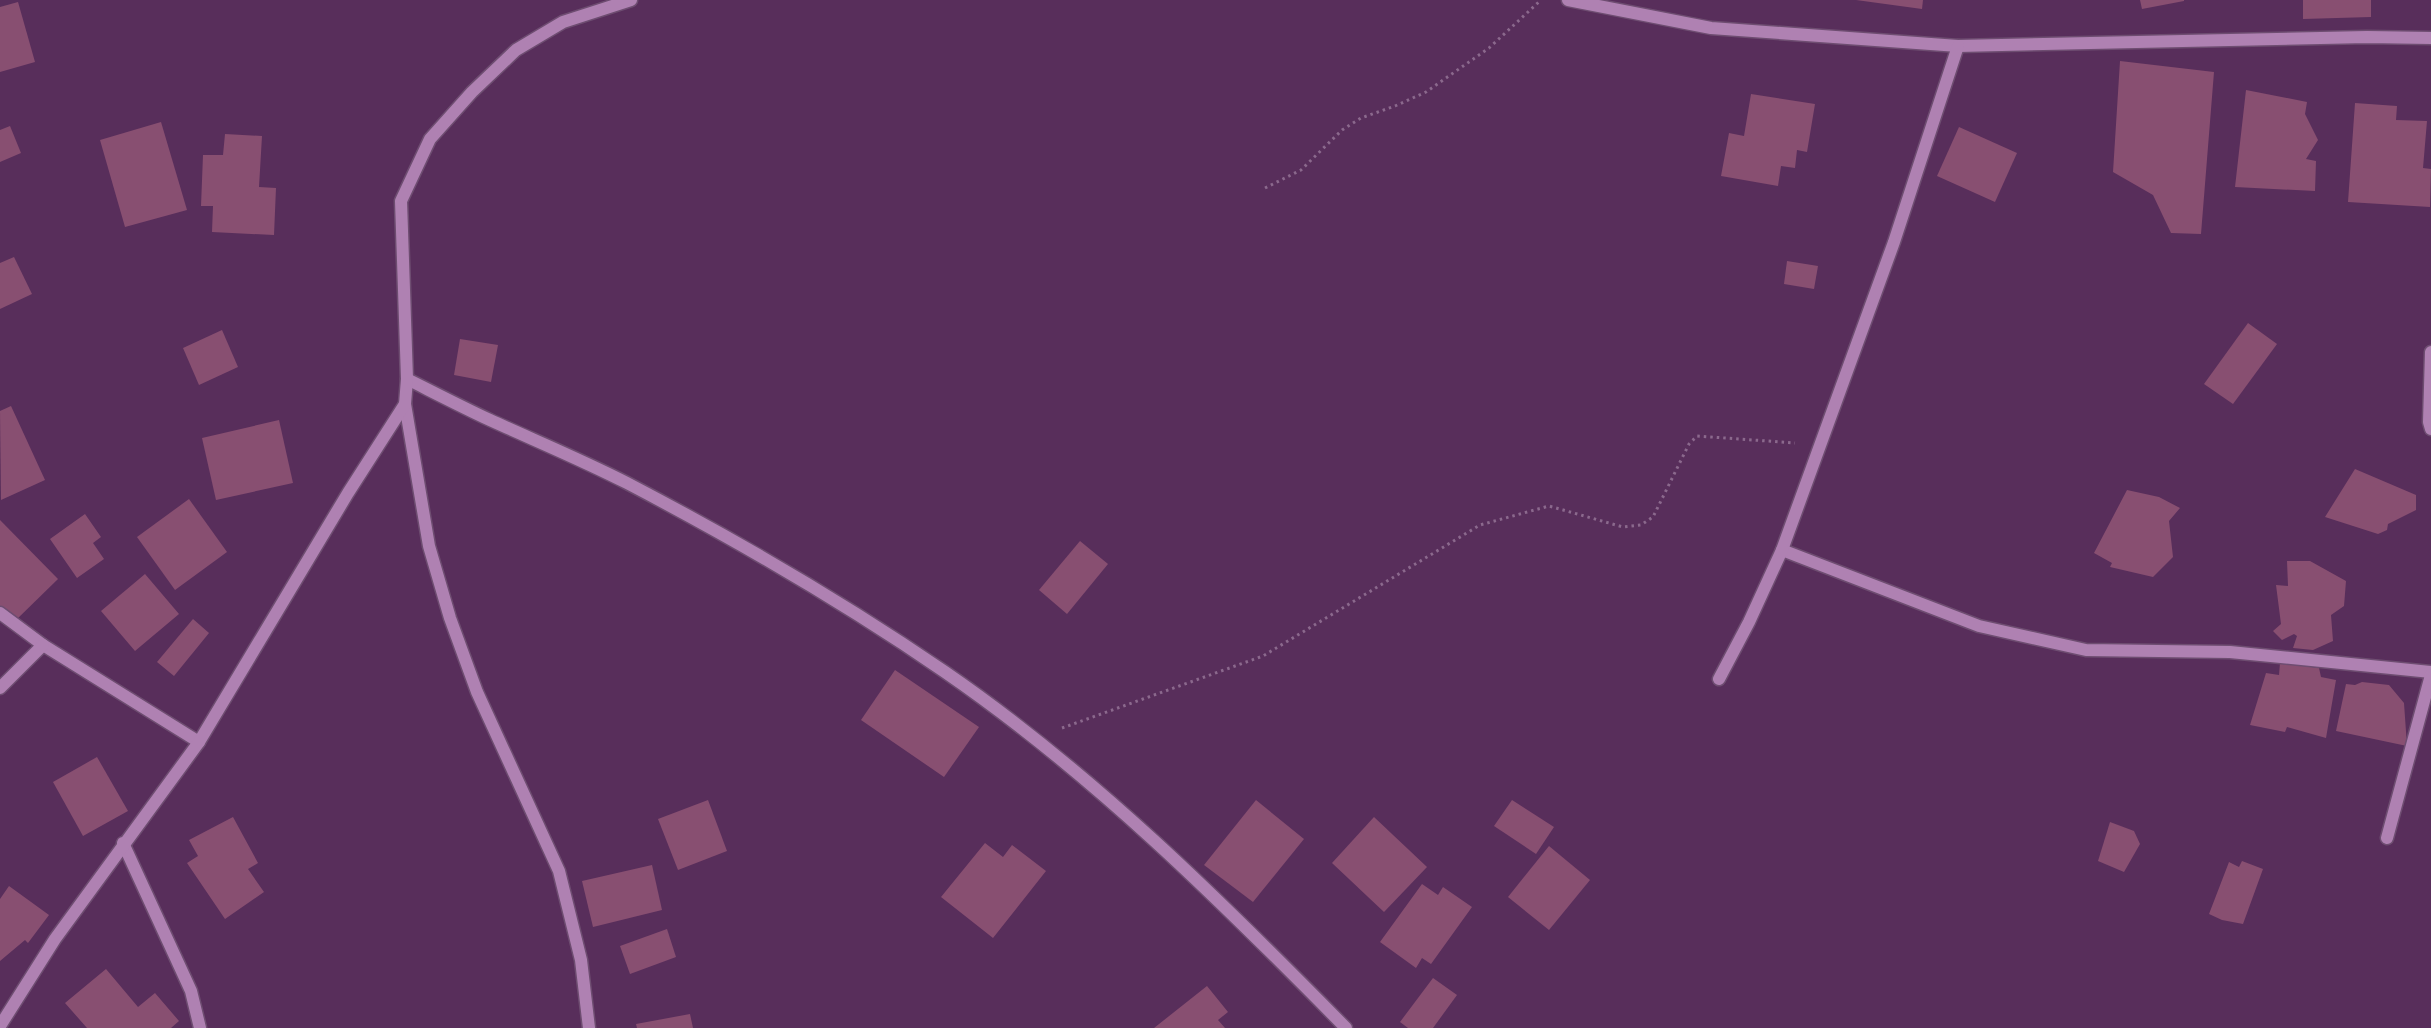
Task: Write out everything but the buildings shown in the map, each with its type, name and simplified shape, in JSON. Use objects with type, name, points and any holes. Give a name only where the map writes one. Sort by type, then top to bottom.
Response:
[{"type":"street","points":[[589,1028],[581,960],[559,872],[477,692],[450,618],[430,546],[405,404],[407,379],[401,201],[430,138],[472,92],[516,50],[563,22],[631,0]]},
{"type":"street","points":[[1568,0],[1712,28],[1958,46],[2368,37],[2431,38]]},
{"type":"street","points":[[1719,680],[1749,622],[1782,550],[1894,242],[1958,46]]},
{"type":"street","points":[[2431,352],[2429,422],[2431,429]]},
{"type":"street","points":[[407,379],[624,482],[724,535],[816,588],[946,672],[1034,739],[1106,799],[1238,919],[1346,1028]]},
{"type":"street","points":[[0,1026],[55,939],[123,843],[199,742],[348,493],[405,404]]},
{"type":"street","points":[[1782,550],[1979,626],[2086,650],[2230,652],[2431,674],[2387,838]]},
{"type":"street","points":[[0,613],[43,645],[199,742]]},
{"type":"street","points":[[0,688],[43,645]]},
{"type":"street","points":[[123,843],[191,991],[200,1028]]},
{"type":"path","points":[[1265,188],[1301,170],[1342,130],[1362,118],[1426,92],[1489,48],[1541,0]]},
{"type":"path","points":[[1034,739],[1264,656],[1480,525],[1549,506],[1623,527],[1641,525],[1653,517],[1690,444],[1697,436],[1821,445]]}]
